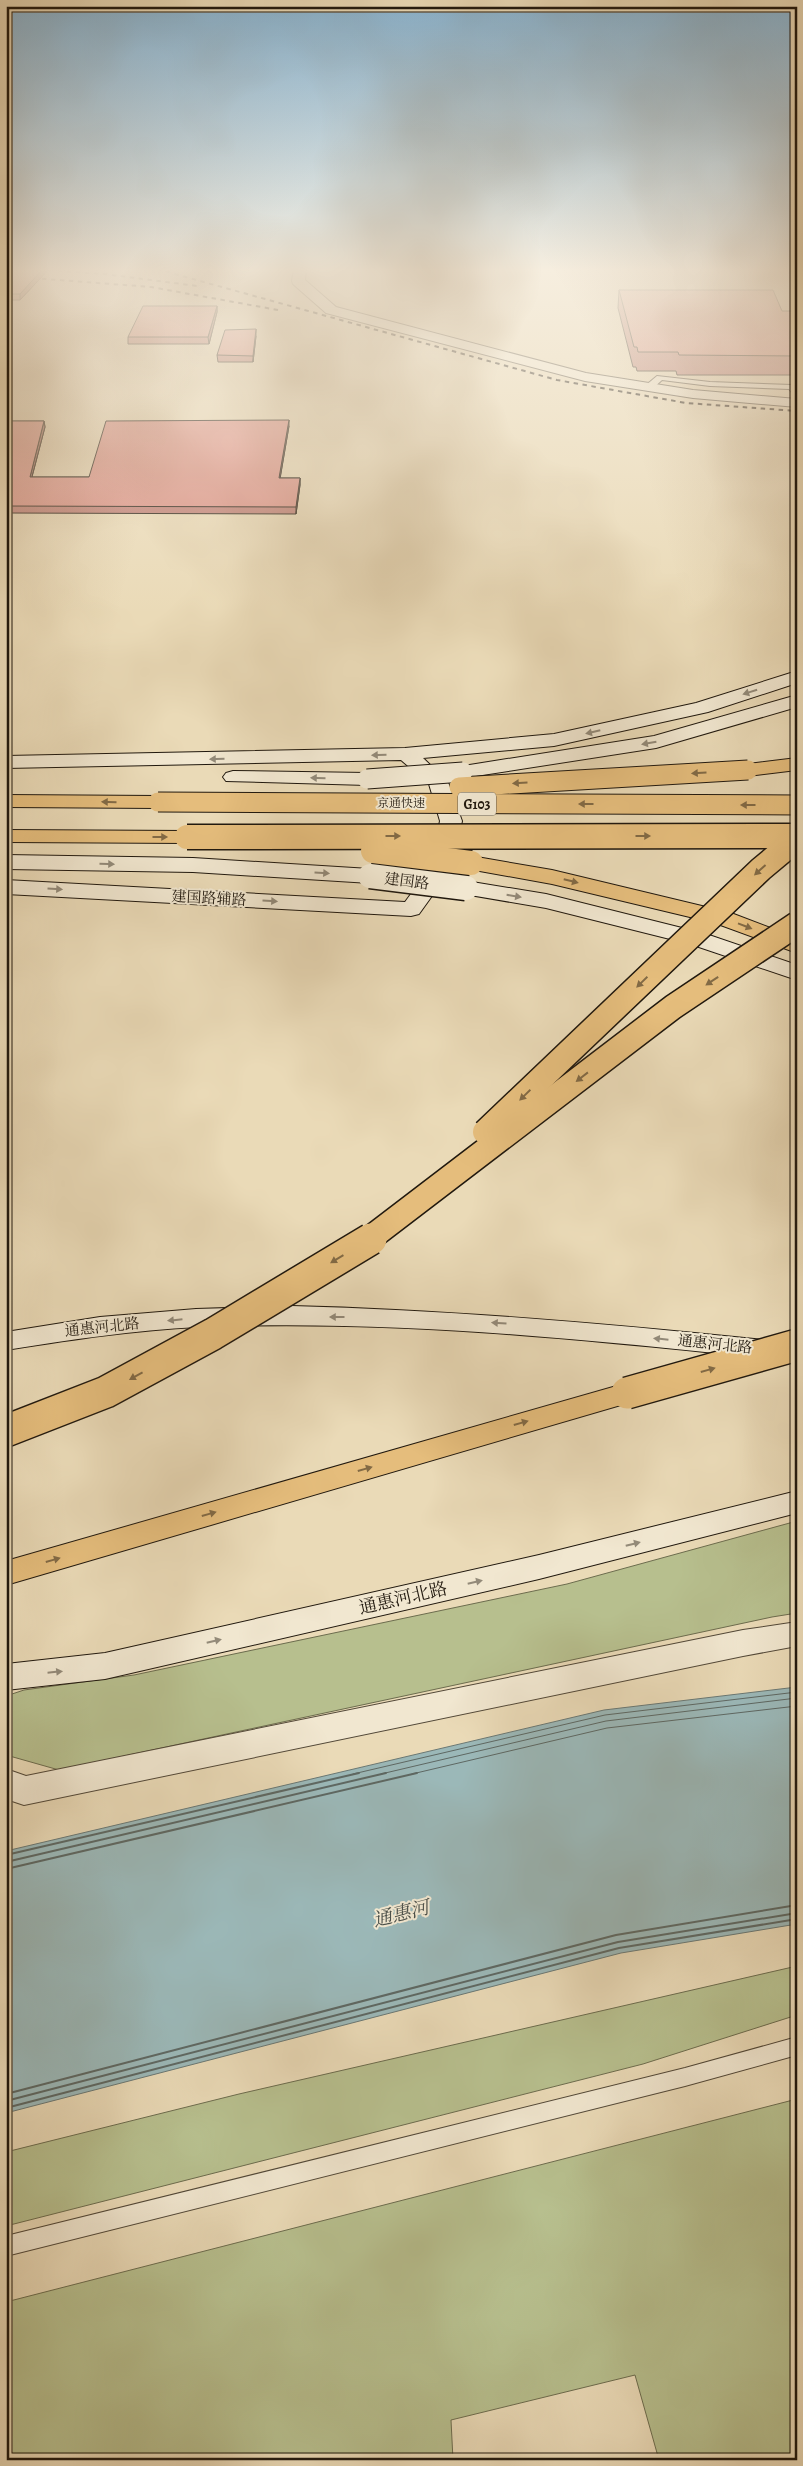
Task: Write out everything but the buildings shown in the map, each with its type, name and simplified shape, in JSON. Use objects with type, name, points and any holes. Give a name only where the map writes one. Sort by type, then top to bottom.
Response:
[{"type":"highway","points":[[158,802],[748,770],[797,765]]},
{"type":"highway","name":"京通快速","points":[[6,801],[797,805]]},
{"type":"highway","name":"G103","points":[[6,836],[797,837]]},
{"type":"highway","points":[[187,837],[376,852],[471,863],[552,877],[723,918],[797,946]]},
{"type":"highway","points":[[379,1234],[761,869],[797,837]]},
{"type":"highway","points":[[6,1431],[106,1392],[213,1334],[379,1234],[673,1007],[797,924]]},
{"type":"highway","points":[[6,1573],[797,1345]]},
{"type":"street","points":[[623,384],[797,403]]},
{"type":"street","points":[[6,762],[405,754],[554,740],[701,708],[797,677]]},
{"type":"street","points":[[6,774],[367,778],[463,772],[656,742],[797,701]]},
{"type":"street","name":"建国路辅路","points":[[6,887],[411,909],[441,868],[451,821],[438,782],[405,754]]},
{"type":"street","name":"建国路","points":[[6,862],[193,865],[370,876],[466,888],[546,901],[679,934],[797,973]]},
{"type":"street","name":"通惠河北路","points":[[6,1341],[51,1332],[193,1318],[347,1317],[532,1325],[797,1351]]},
{"type":"street","name":"通惠河北路","points":[[6,1677],[114,1664],[539,1567],[797,1502]]},
{"type":"street","points":[[6,1783],[24,1791],[743,1643],[797,1634]]},
{"type":"lane","points":[[648,388],[653,384]]},
{"type":"lane","points":[[712,384],[792,387],[797,397]]},
{"type":"lane","points":[[6,2246],[685,2077],[797,2046]]},
{"type":"green space","points":[[797,1521],[797,1613],[59,1770],[6,1755],[6,1696],[24,1690],[134,1675],[567,1584]]},
{"type":"green space","points":[[797,1966],[797,2015],[643,2064],[6,2226],[6,2152],[239,2094]]},
{"type":"green space","points":[[797,2099],[797,2460],[659,2460],[635,2375],[451,2420],[453,2460],[6,2460],[6,2302]]},
{"type":"water","name":"通惠河","points":[[797,1687],[797,1924],[621,1953],[6,2113],[6,1851],[604,1710]]},
{"type":"railway","points":[[580,384],[686,403],[797,411]]}]
